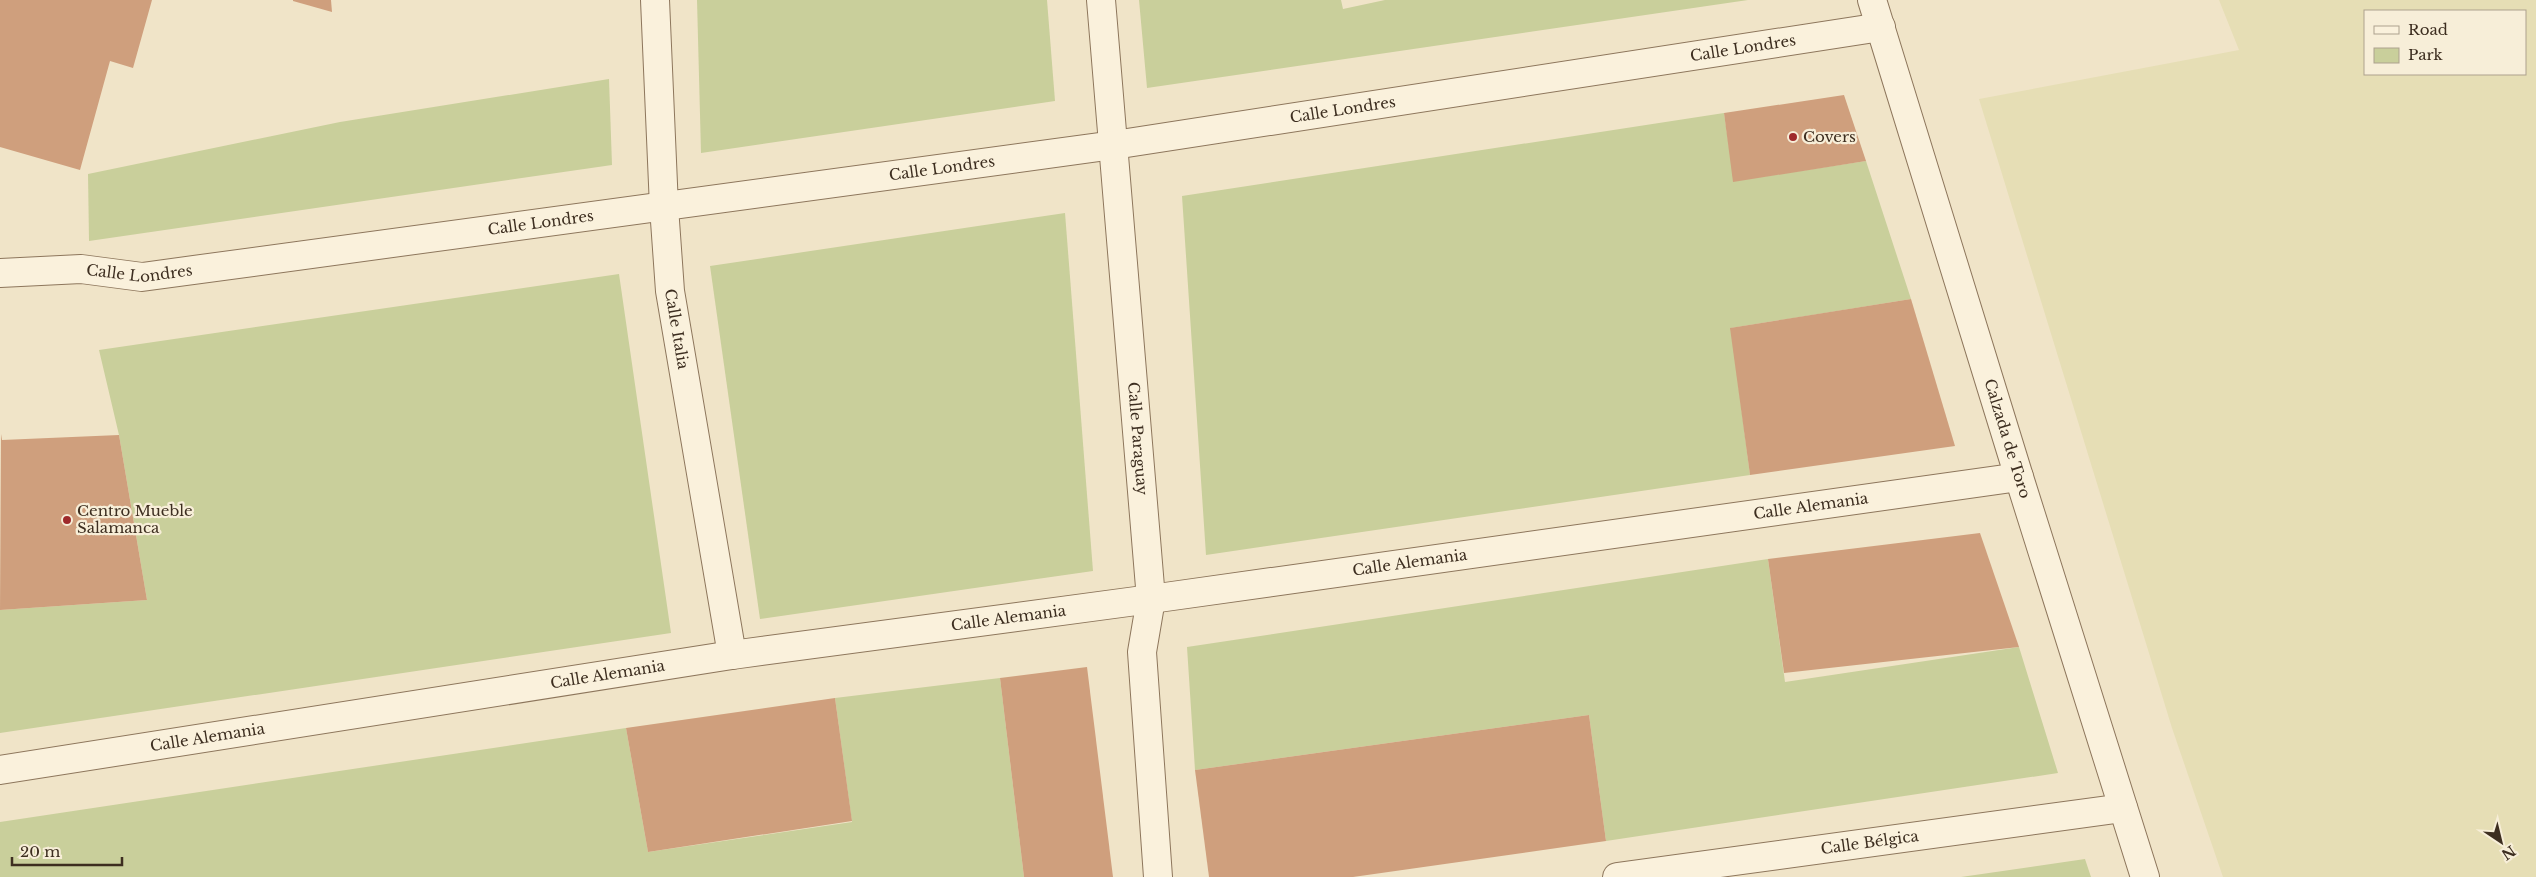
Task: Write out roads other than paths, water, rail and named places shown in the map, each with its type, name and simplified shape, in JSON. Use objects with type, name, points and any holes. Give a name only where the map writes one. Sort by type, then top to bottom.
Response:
[{"type":"street","name":"Calle Italia","points":[[655,0],[664,207],[670,291],[732,655]]},
{"type":"street","name":"Calle Paraguay","points":[[1101,0],[1151,599],[1142,652],[1158,877]]},
{"type":"street","name":"Calzada de Toro","points":[[1872,0],[2145,877]]},
{"type":"street","name":"Calle Londres","points":[[0,273],[81,269],[142,277],[1114,145],[1881,27]]},
{"type":"street","name":"Calle Alemania","points":[[0,770],[732,655],[1151,599],[2019,477]]},
{"type":"street","name":"Calle Bélgica","points":[[1617,877],[2123,808]]},
{"type":"place","name":"Covers","points":[[1793,137]]},
{"type":"place","name":"Centro Mueble Salamanca","points":[[67,520]]}]
